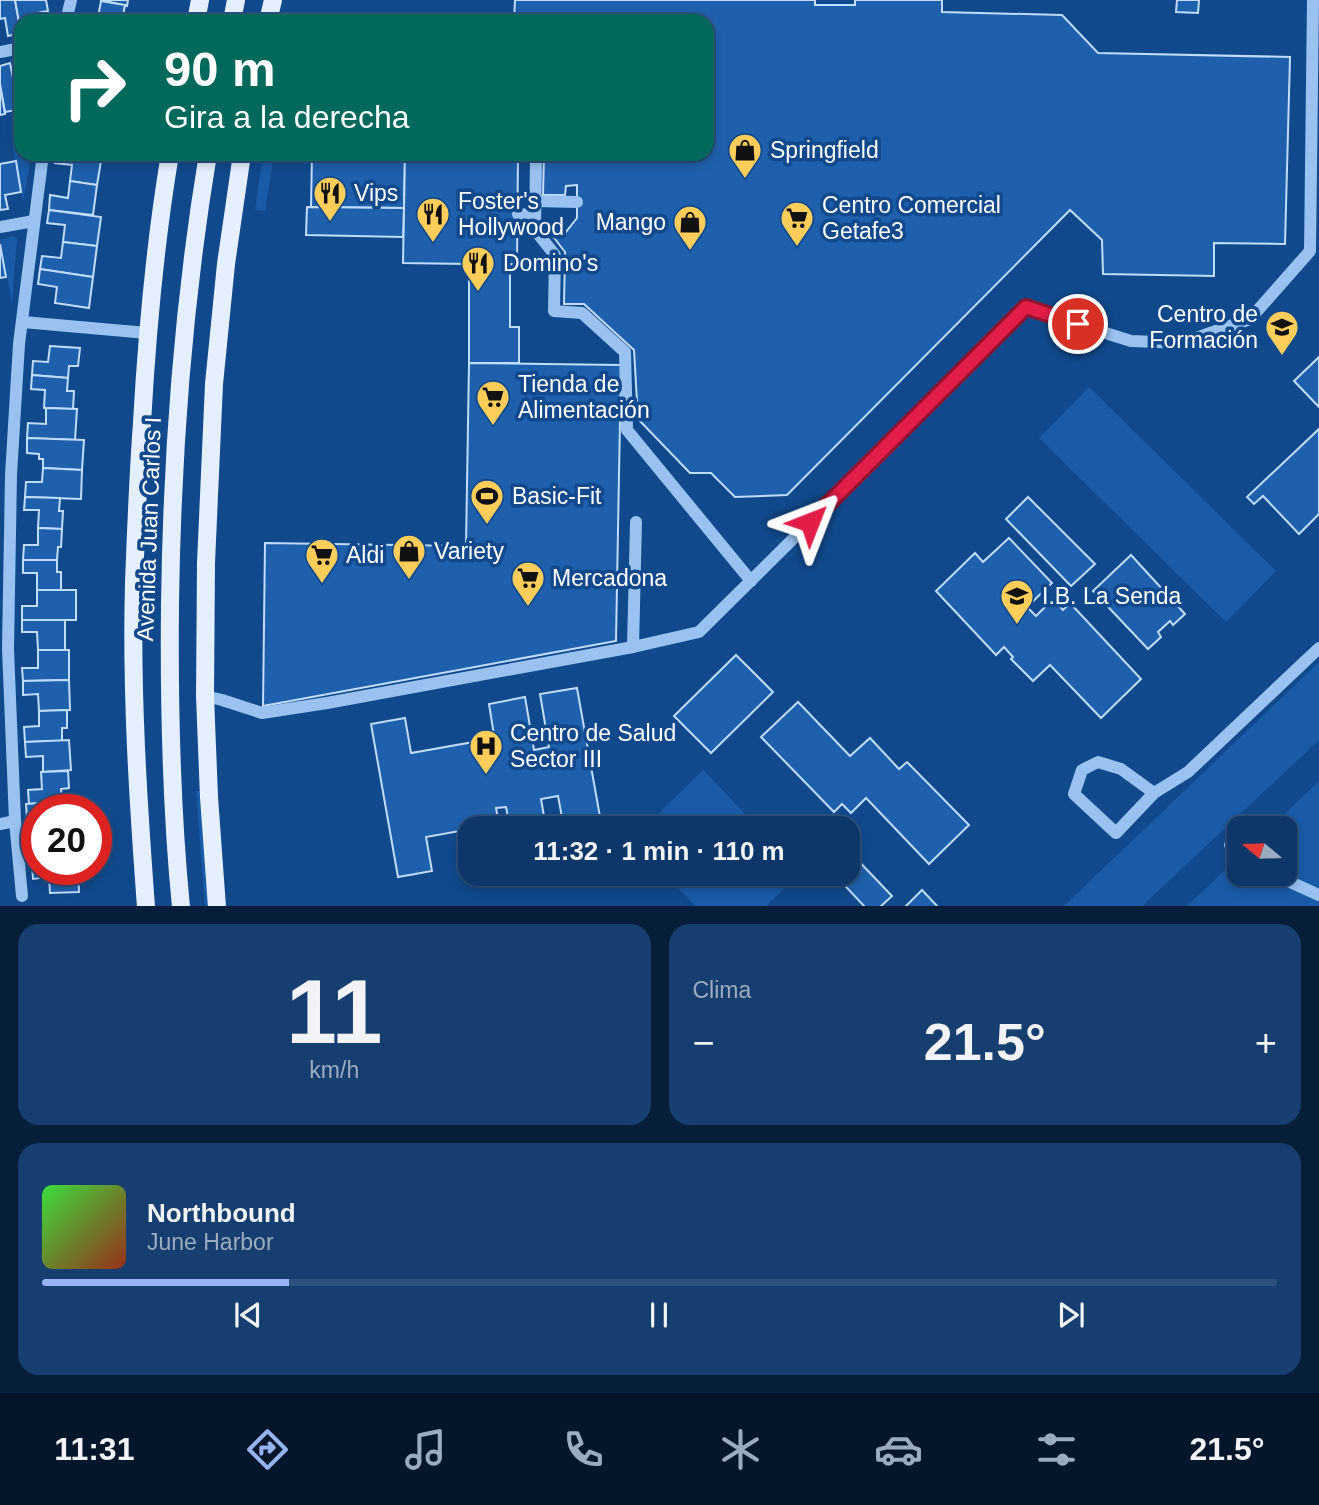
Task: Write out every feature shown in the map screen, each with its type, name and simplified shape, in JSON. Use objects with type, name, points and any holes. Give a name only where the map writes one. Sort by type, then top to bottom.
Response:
[{"type":"main road","name":"Avenida Juan Carlos I","points":[[146,906],[134,687],[134,584],[147,333],[169,161]]},
{"type":"main road","name":"Avenida Juan Carlos I","points":[[181,906],[172,802],[169,719],[172,504],[181,351],[207,161]]},
{"type":"main road","points":[[217,906],[205,696],[206,550],[214,384],[226,264],[242,161]]},
{"type":"street","points":[[205,696],[262,713],[633,647],[699,632],[1026,307],[1130,341],[1182,343],[1250,318],[1310,251],[1313,0]]},
{"type":"street","points":[[22,896],[4,650],[5,476],[42,161]]},
{"type":"street","points":[[536,161],[534,230],[555,255],[554,312],[582,313],[625,352],[627,430],[751,581]]},
{"type":"street","points":[[535,201],[577,202]]},
{"type":"street","points":[[517,214],[535,215]]},
{"type":"street","points":[[0,227],[34,220]]},
{"type":"street","points":[[23,322],[147,333]]},
{"type":"street","points":[[633,647],[636,522]]},
{"type":"street","points":[[1154,793],[1121,769],[1098,762],[1082,770],[1074,794],[1116,833],[1154,793],[1188,772],[1319,648]]},
{"type":"street","points":[[0,824],[15,821]]},
{"type":"street","points":[[1297,885],[1319,895]]},
{"type":"shaded area","points":[[15,161],[31,161],[23,201]]},
{"type":"shaded area","points":[[262,161],[273,161],[265,211],[255,210]]},
{"type":"shaded area","points":[[13,236],[17,239],[12,303],[0,240]]},
{"type":"shaded area","points":[[1089,387],[1276,571],[1226,622],[1039,438]]},
{"type":"shaded area","points":[[1319,662],[1319,740],[1238,816],[1227,816],[1227,826],[1142,906],[1064,906]]},
{"type":"shaded area","points":[[703,770],[747,816],[656,816]]},
{"type":"shaded area","points":[[1319,781],[1319,906],[1188,905],[1227,868],[1227,886],[1297,886],[1297,816],[1283,816]]},
{"type":"shaded area","points":[[196,791],[201,791],[209,906],[205,906]]},
{"type":"shaded area","points":[[676,886],[787,886],[766,906],[695,906]]},
{"type":"building","points":[[0,0],[15,0],[18,14],[14,14],[14,35],[8,36],[5,18],[0,19]]},
{"type":"building","points":[[15,0],[46,0],[48,11],[18,14]]},
{"type":"building","points":[[101,0],[128,0],[127,6]]},
{"type":"building","name":"Centro Comercial Getafe3","points":[[515,0],[815,0],[815,5],[855,5],[855,0],[942,0],[942,12],[1062,15],[1098,53],[1290,57],[1285,244],[1214,243],[1214,276],[1103,274],[1102,240],[1070,210],[787,495],[735,497],[711,473],[690,473],[638,419],[634,350],[584,304],[564,304],[565,252],[548,230],[559,228],[565,233],[577,218],[577,185],[566,186],[565,195],[543,195],[544,161],[714,161],[714,14],[514,14]]},
{"type":"building","points":[[1177,0],[1199,0],[1198,13],[1176,12]]},
{"type":"building","points":[[101,1],[125,5],[123,14],[99,14]]},
{"type":"building","points":[[10,63],[14,78],[14,110],[5,112],[0,66]]},
{"type":"building","points":[[0,85],[5,114],[0,115]]},
{"type":"building","points":[[16,161],[21,192],[5,195],[8,209],[0,210],[0,164]]},
{"type":"building","points":[[101,161],[97,185],[70,181],[72,165],[55,163]]},
{"type":"building","points":[[312,161],[405,161],[404,208],[311,207]]},
{"type":"building","points":[[405,161],[518,161],[517,265],[510,264],[510,327],[519,327],[519,363],[469,363],[469,264],[403,263]]},
{"type":"building","points":[[70,181],[97,185],[93,215],[49,210],[50,195],[68,198]]},
{"type":"building","points":[[307,207],[404,208],[403,237],[306,235]]},
{"type":"building","points":[[49,210],[101,217],[97,246],[63,242],[65,225],[47,223]]},
{"type":"building","points":[[63,242],[97,246],[93,277],[40,269],[42,256],[61,258]]},
{"type":"building","points":[[0,244],[6,277],[0,278]]},
{"type":"building","points":[[40,269],[93,277],[89,308],[55,303],[57,287],[38,284]]},
{"type":"building","points":[[50,346],[80,348],[78,366],[69,366],[68,378],[32,375],[33,361],[48,362]]},
{"type":"building","points":[[1319,357],[1319,407],[1294,381]]},
{"type":"building","points":[[469,363],[621,365],[616,641],[263,706],[265,543],[466,546]]},
{"type":"building","points":[[32,375],[68,378],[67,391],[74,391],[73,409],[44,408],[45,390],[31,389]]},
{"type":"building","points":[[46,408],[77,409],[75,440],[27,438],[28,423],[46,424]]},
{"type":"building","points":[[1319,429],[1319,514],[1299,534],[1263,496],[1254,504],[1247,497]]},
{"type":"building","points":[[27,438],[84,440],[82,470],[43,468],[43,459],[39,459],[39,454],[27,453]]},
{"type":"building","points":[[43,468],[82,470],[81,499],[25,497],[26,482],[42,482]]},
{"type":"building","points":[[25,497],[60,498],[59,511],[63,511],[62,529],[38,528],[39,510],[24,510]]},
{"type":"building","points":[[1028,497],[1095,564],[1071,586],[1006,519]]},
{"type":"building","points":[[38,528],[62,529],[57,560],[23,560],[24,545],[38,545]]},
{"type":"building","points":[[1009,538],[1052,583],[1027,607],[1036,616],[1053,599],[1063,610],[1070,603],[1141,679],[1101,718],[1050,665],[1033,681],[1011,659],[1013,657],[1004,647],[996,655],[936,591],[975,553],[983,562]]},
{"type":"building","points":[[1131,555],[1185,614],[1173,625],[1170,621],[1158,632],[1161,637],[1148,649],[1093,591]]},
{"type":"building","points":[[23,560],[57,560],[57,572],[61,572],[61,590],[37,590],[37,573],[23,573]]},
{"type":"building","points":[[37,590],[76,590],[76,620],[22,620],[22,606],[37,606]]},
{"type":"building","points":[[22,620],[65,620],[65,650],[38,650],[37,632],[22,632]]},
{"type":"building","points":[[38,650],[69,650],[69,680],[23,681],[22,668],[38,668]]},
{"type":"building","points":[[736,655],[773,692],[711,753],[674,716]]},
{"type":"building","points":[[69,680],[70,710],[39,711],[38,694],[23,695],[23,681]]},
{"type":"building","name":"Centro de Salud Sector III","points":[[577,688],[600,816],[562,816],[558,796],[541,799],[544,816],[508,816],[506,807],[496,808],[498,816],[458,816],[458,831],[426,837],[432,871],[398,877],[371,724],[405,718],[411,753],[485,740],[488,756],[497,754],[489,704],[525,697],[534,750],[549,747],[540,694]]},
{"type":"building","points":[[798,702],[850,756],[870,738],[899,769],[907,762],[969,825],[929,864],[866,798],[851,813],[842,804],[834,812],[761,737]]},
{"type":"building","points":[[67,710],[67,728],[62,728],[62,741],[25,742],[24,727],[39,726],[39,711]]},
{"type":"building","points":[[69,740],[71,770],[43,772],[43,756],[26,757],[25,742]]},
{"type":"building","points":[[68,771],[69,788],[61,789],[61,794],[28,794],[28,790],[42,789],[41,772]]},
{"type":"building","points":[[860,863],[892,896],[881,906],[864,906],[845,886],[860,886]]},
{"type":"building","points":[[50,885],[79,885],[79,892],[50,893]]},
{"type":"building","points":[[922,890],[937,906],[906,906]]},
{"type":"place","name":"Springfield","points":[[745,180]]},
{"type":"place","name":"Vips","points":[[330,223]]},
{"type":"place","name":"Foster's Hollywood","points":[[433,244]]},
{"type":"place","name":"Centro Comercial Getafe3","points":[[797,248]]},
{"type":"place","name":"Mango","points":[[690,252]]},
{"type":"place","name":"Domino's","points":[[478,293]]},
{"type":"place","name":"Centro de Formación","points":[[1282,357]]},
{"type":"place","name":"Tienda de Alimentación","points":[[493,427]]},
{"type":"place","name":"Basic-Fit","points":[[487,526]]},
{"type":"place","name":"Variety","points":[[409,581]]},
{"type":"place","name":"Aldi","points":[[322,585]]},
{"type":"place","name":"Mercadona","points":[[528,608]]},
{"type":"place","name":"I.B. La Senda","points":[[1017,626]]},
{"type":"place","name":"Centro de Salud Sector III","points":[[486,776]]},
{"type":"route","points":[[810,522],[1026,307],[1078,324]]}]
